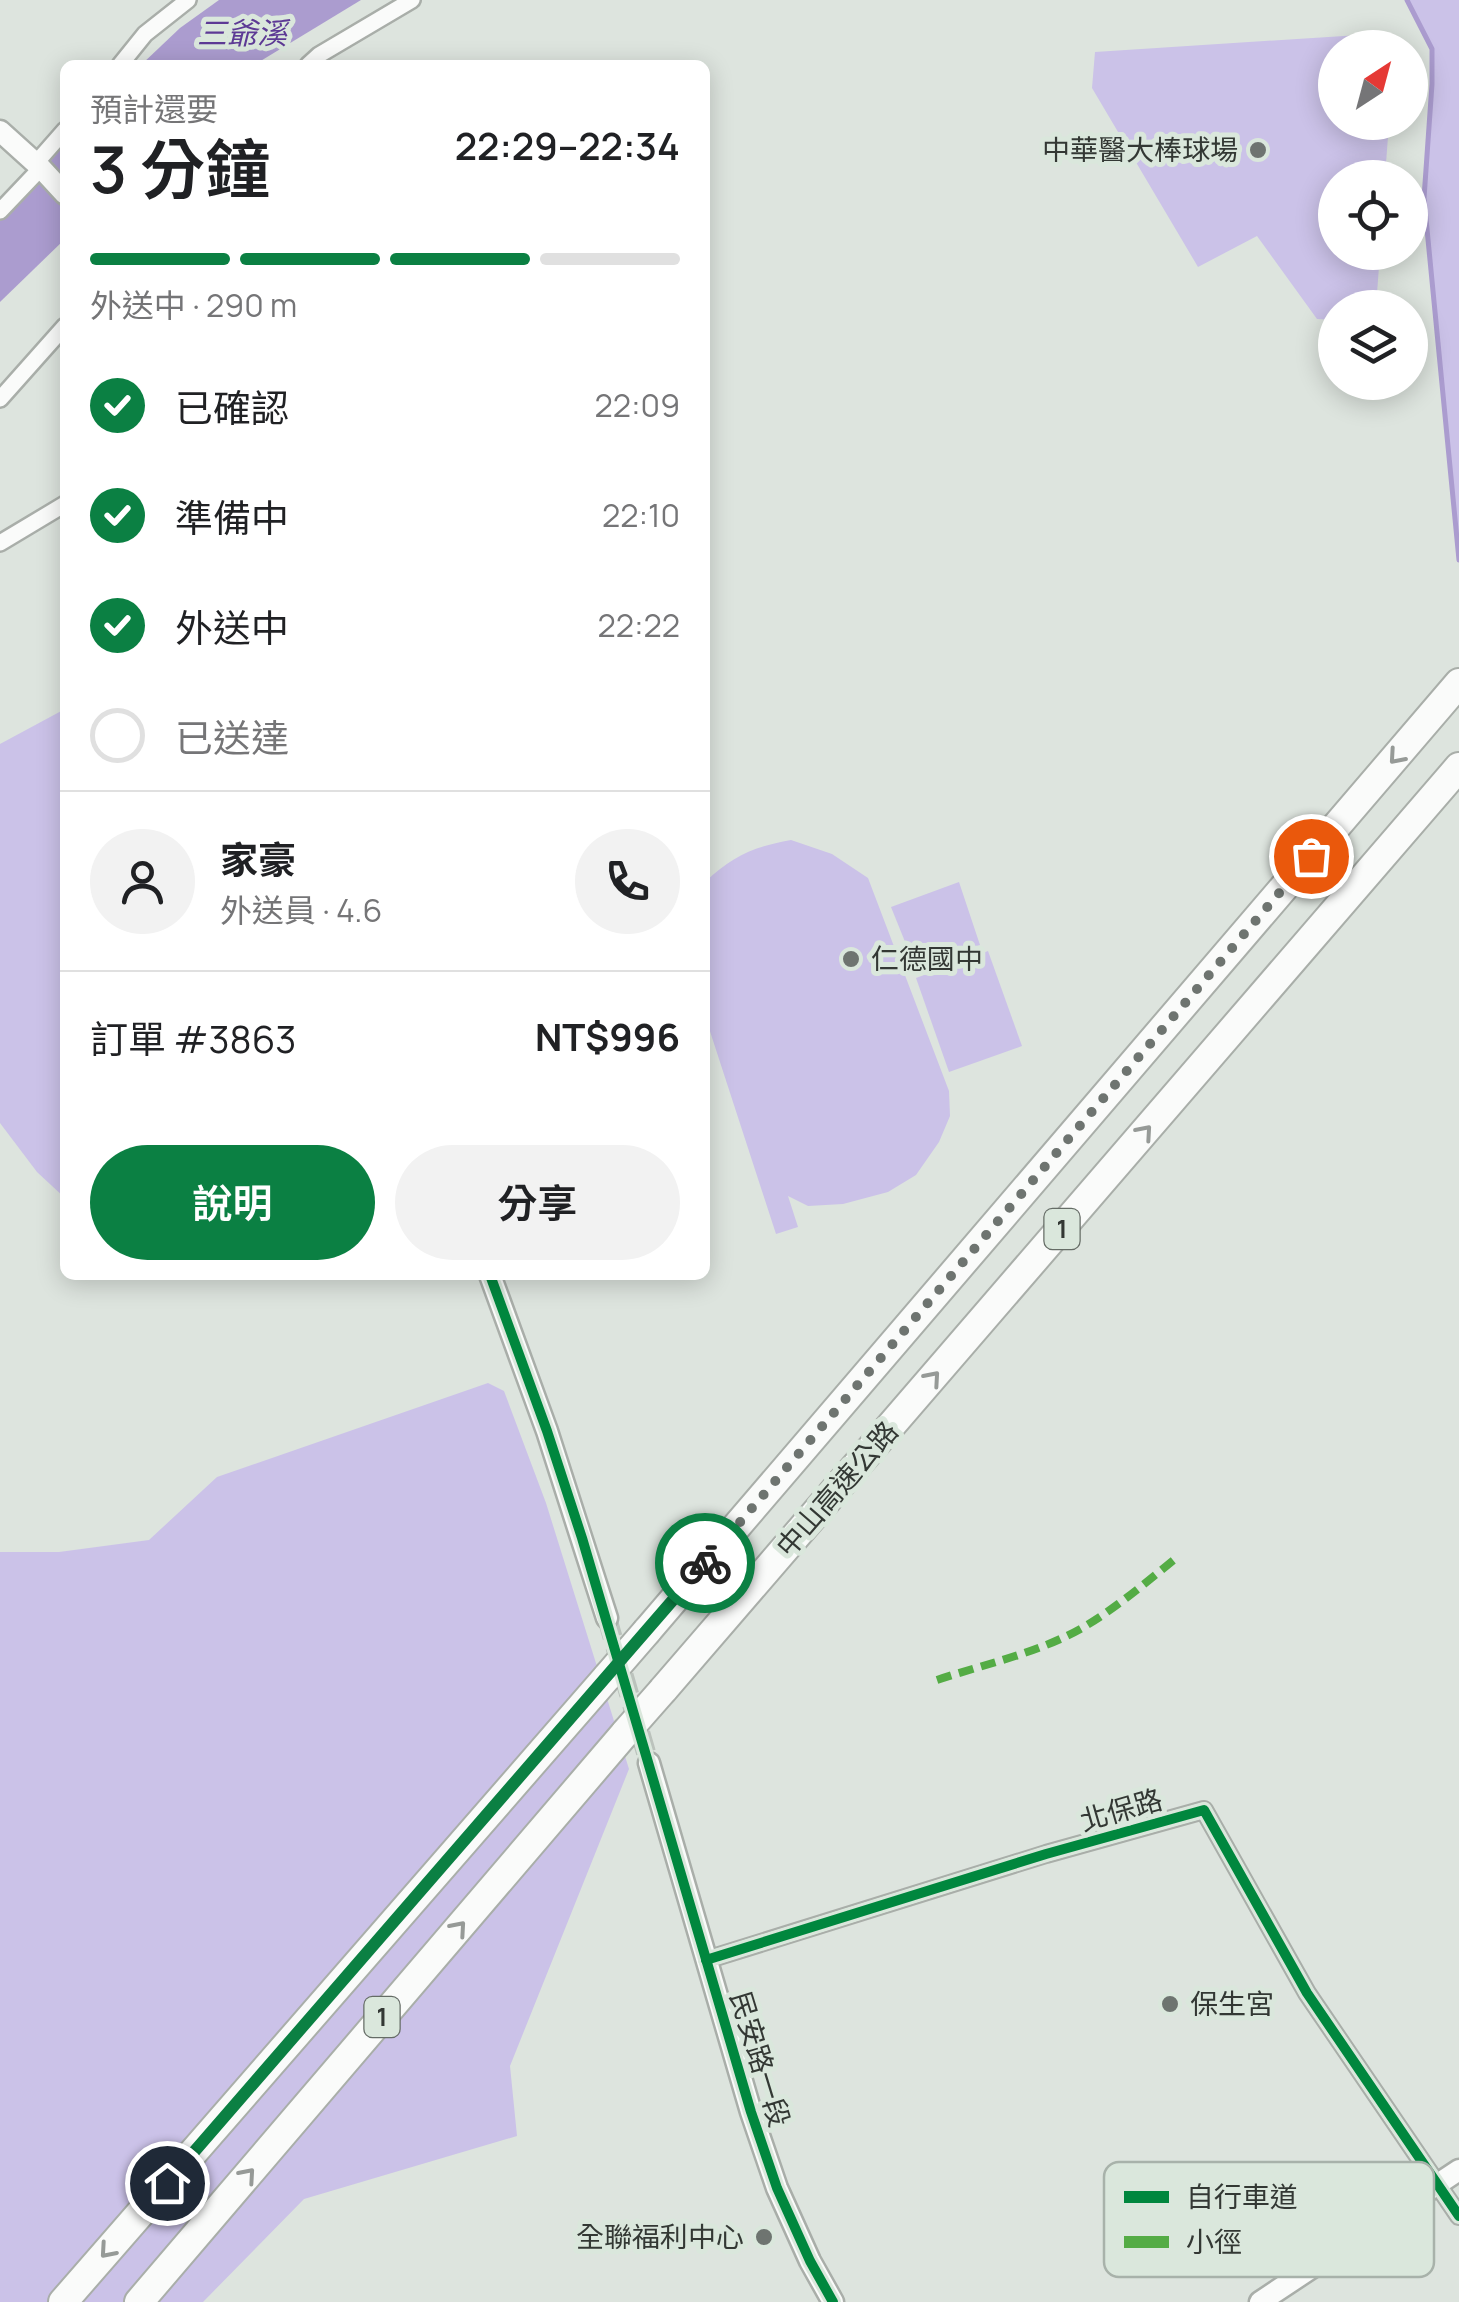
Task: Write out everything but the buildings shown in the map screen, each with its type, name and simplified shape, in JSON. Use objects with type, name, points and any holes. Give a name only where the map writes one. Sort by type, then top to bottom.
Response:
[{"type":"highway","name":"中山高速公路","points":[[63,2302],[647,1631],[1459,683]]},
{"type":"highway","name":"中山高速公路","points":[[139,2302],[1459,767]]},
{"type":"street","points":[[124,60],[145,34],[188,0]]},
{"type":"street","points":[[314,60],[412,0]]},
{"type":"street","points":[[0,131],[48,176]]},
{"type":"street","points":[[0,211],[48,176],[60,144]]},
{"type":"street","points":[[0,399],[60,332]]},
{"type":"street","points":[[0,544],[60,507]]},
{"type":"street","points":[[492,1280],[547,1431],[607,1618]]},
{"type":"street","name":"民安路一段","points":[[649,1764],[751,2112],[777,2188],[832,2302]]},
{"type":"street","name":"北保路","points":[[706,1960],[1046,1854],[1204,1810],[1306,1992],[1424,2162]]},
{"type":"street","points":[[1434,2187],[1459,2170]]},
{"type":"street","name":"北保路","points":[[1434,2177],[1459,2216]]},
{"type":"street","points":[[1260,2302],[1298,2277]]},
{"type":"shaded area","points":[[1407,0],[1459,0],[1459,560],[1428,239],[1427,160],[1432,49],[1428,30],[1422,30]]},
{"type":"shaded area","name":"中華醫大棒球場","points":[[1318,38],[1318,140],[1388,140],[1386,160],[1318,160],[1318,270],[1379,270],[1377,290],[1318,290],[1317,319],[1257,236],[1198,267],[1092,88],[1095,52]]},
{"type":"shaded area","points":[[60,712],[60,1193],[37,1172],[0,1123],[0,744]]},
{"type":"shaded area","points":[[791,840],[832,854],[868,878],[949,1091],[950,1116],[939,1142],[916,1175],[888,1192],[843,1204],[808,1206],[788,1196],[798,1227],[776,1234],[710,1031],[710,878],[725,865],[766,846]]},
{"type":"shaded area","points":[[959,882],[980,945],[916,969],[891,907]]},
{"type":"shaded area","points":[[988,951],[1022,1046],[949,1072],[916,978]]},
{"type":"shaded area","points":[[488,1383],[504,1391],[546,1503],[629,1769],[510,2066],[517,2136],[304,2199],[203,2302],[0,2302],[0,1552],[59,1552],[149,1540],[217,1477]]},
{"type":"water","name":"三爺溪","points":[[219,0],[361,0],[262,60],[146,60],[180,28]]},
{"type":"water","points":[[60,150],[60,244],[0,302],[0,221]]},
{"type":"waterway","points":[[1407,0],[1432,49],[1424,198],[1459,560]]},
{"type":"tunnel","points":[[607,1618],[649,1763]]},
{"type":"marked path","points":[[937,1680],[1065,1637],[1106,1613],[1175,1559]]},
{"type":"cycle path","points":[[492,1280],[582,1538],[751,2112],[777,2188],[833,2302]]},
{"type":"cycle path","points":[[706,1960],[1046,1854],[1204,1810],[1307,1993],[1422,2162]]},
{"type":"cycle path","points":[[1434,2179],[1459,2216]]},
{"type":"way so far","points":[[705,1563],[1311,856]]},
{"type":"place","name":"中華醫大棒球場","points":[[1258,150]]},
{"type":"place","name":"仁德國中","points":[[851,959]]},
{"type":"place","name":"保生宮","points":[[1170,2004]]},
{"type":"place","name":"全聯福利中心","points":[[764,2237]]},
{"type":"route","points":[[167,2183],[705,1563]]}]
